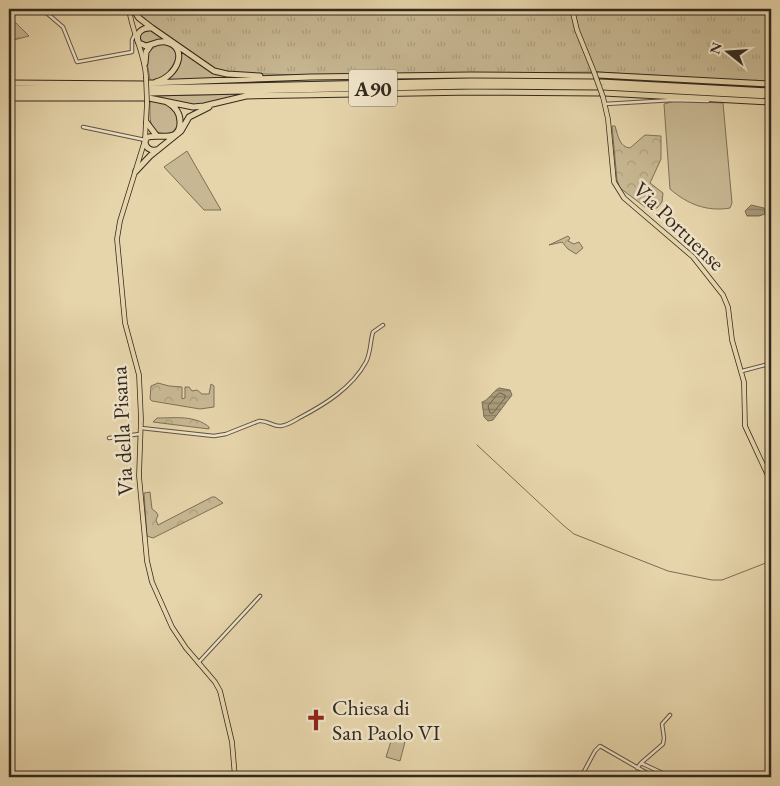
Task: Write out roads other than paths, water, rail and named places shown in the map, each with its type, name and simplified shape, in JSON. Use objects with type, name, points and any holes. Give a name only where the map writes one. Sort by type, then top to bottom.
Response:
[{"type":"highway","points":[[134,9],[140,18],[152,28],[220,73],[311,77],[595,74],[771,84]]},
{"type":"highway","points":[[147,90],[171,75],[176,67],[178,57],[175,48],[168,42],[144,46],[138,41],[138,35],[141,30],[152,28]]},
{"type":"highway","points":[[145,63],[146,52],[150,46]]},
{"type":"highway","points":[[9,98],[147,90],[311,77]]},
{"type":"highway","points":[[9,83],[147,90],[165,100],[176,110],[180,118],[180,125],[170,137],[156,135],[145,140],[146,146],[149,149],[159,149]]},
{"type":"highway","name":"A90","points":[[599,85],[771,96]]},
{"type":"highway","name":"A90","points":[[9,93],[599,85],[771,91]]},
{"type":"highway","name":"A90","points":[[9,88],[147,90]]},
{"type":"highway","points":[[165,100],[193,107],[238,97],[447,93],[602,95],[771,102]]},
{"type":"highway","points":[[136,171],[143,162],[181,131],[192,115],[238,97]]},
{"type":"highway","points":[[147,123],[156,135]]},
{"type":"main road","name":"Via della Pisana","points":[[129,9],[145,63],[147,123],[145,140],[120,222],[117,240],[125,323],[138,372],[141,428],[139,481],[149,571],[172,627],[186,648],[217,686],[223,700],[232,743],[235,777]]},
{"type":"main road","name":"Via Portuense","points":[[572,9],[577,30],[605,104],[615,186],[624,198],[693,256],[721,291],[727,303],[732,336],[742,371],[745,391],[745,426],[771,482]]},
{"type":"street","points":[[42,9],[63,28],[76,62],[132,52],[132,40],[135,34]]},
{"type":"street","points":[[605,104],[673,100],[708,101]]},
{"type":"street","points":[[83,127],[145,140]]},
{"type":"street","points":[[141,428],[214,436],[226,434],[262,420],[277,426],[286,424],[329,400],[350,382],[368,358],[373,332],[383,325]]},
{"type":"street","points":[[742,371],[765,365],[771,371]]},
{"type":"street","points":[[110,438],[140,434]]},
{"type":"street","points":[[198,663],[260,596]]},
{"type":"street","points":[[637,768],[662,745],[664,739],[662,724],[670,715]]},
{"type":"street","points":[[581,777],[595,751],[600,746],[654,777]]},
{"type":"street","points":[[642,763],[671,777]]},
{"type":"water","points":[[751,205],[764,208],[765,214],[747,216],[745,211]]},
{"type":"water","points":[[499,388],[510,390],[512,395],[493,420],[488,421],[484,417],[482,402],[487,400]]},
{"type":"waterway","points":[[477,445],[574,534],[668,571],[712,580],[722,580],[771,561]]},
{"type":"place","name":"Chiesa di San Paolo VI","points":[[316,720]]}]
